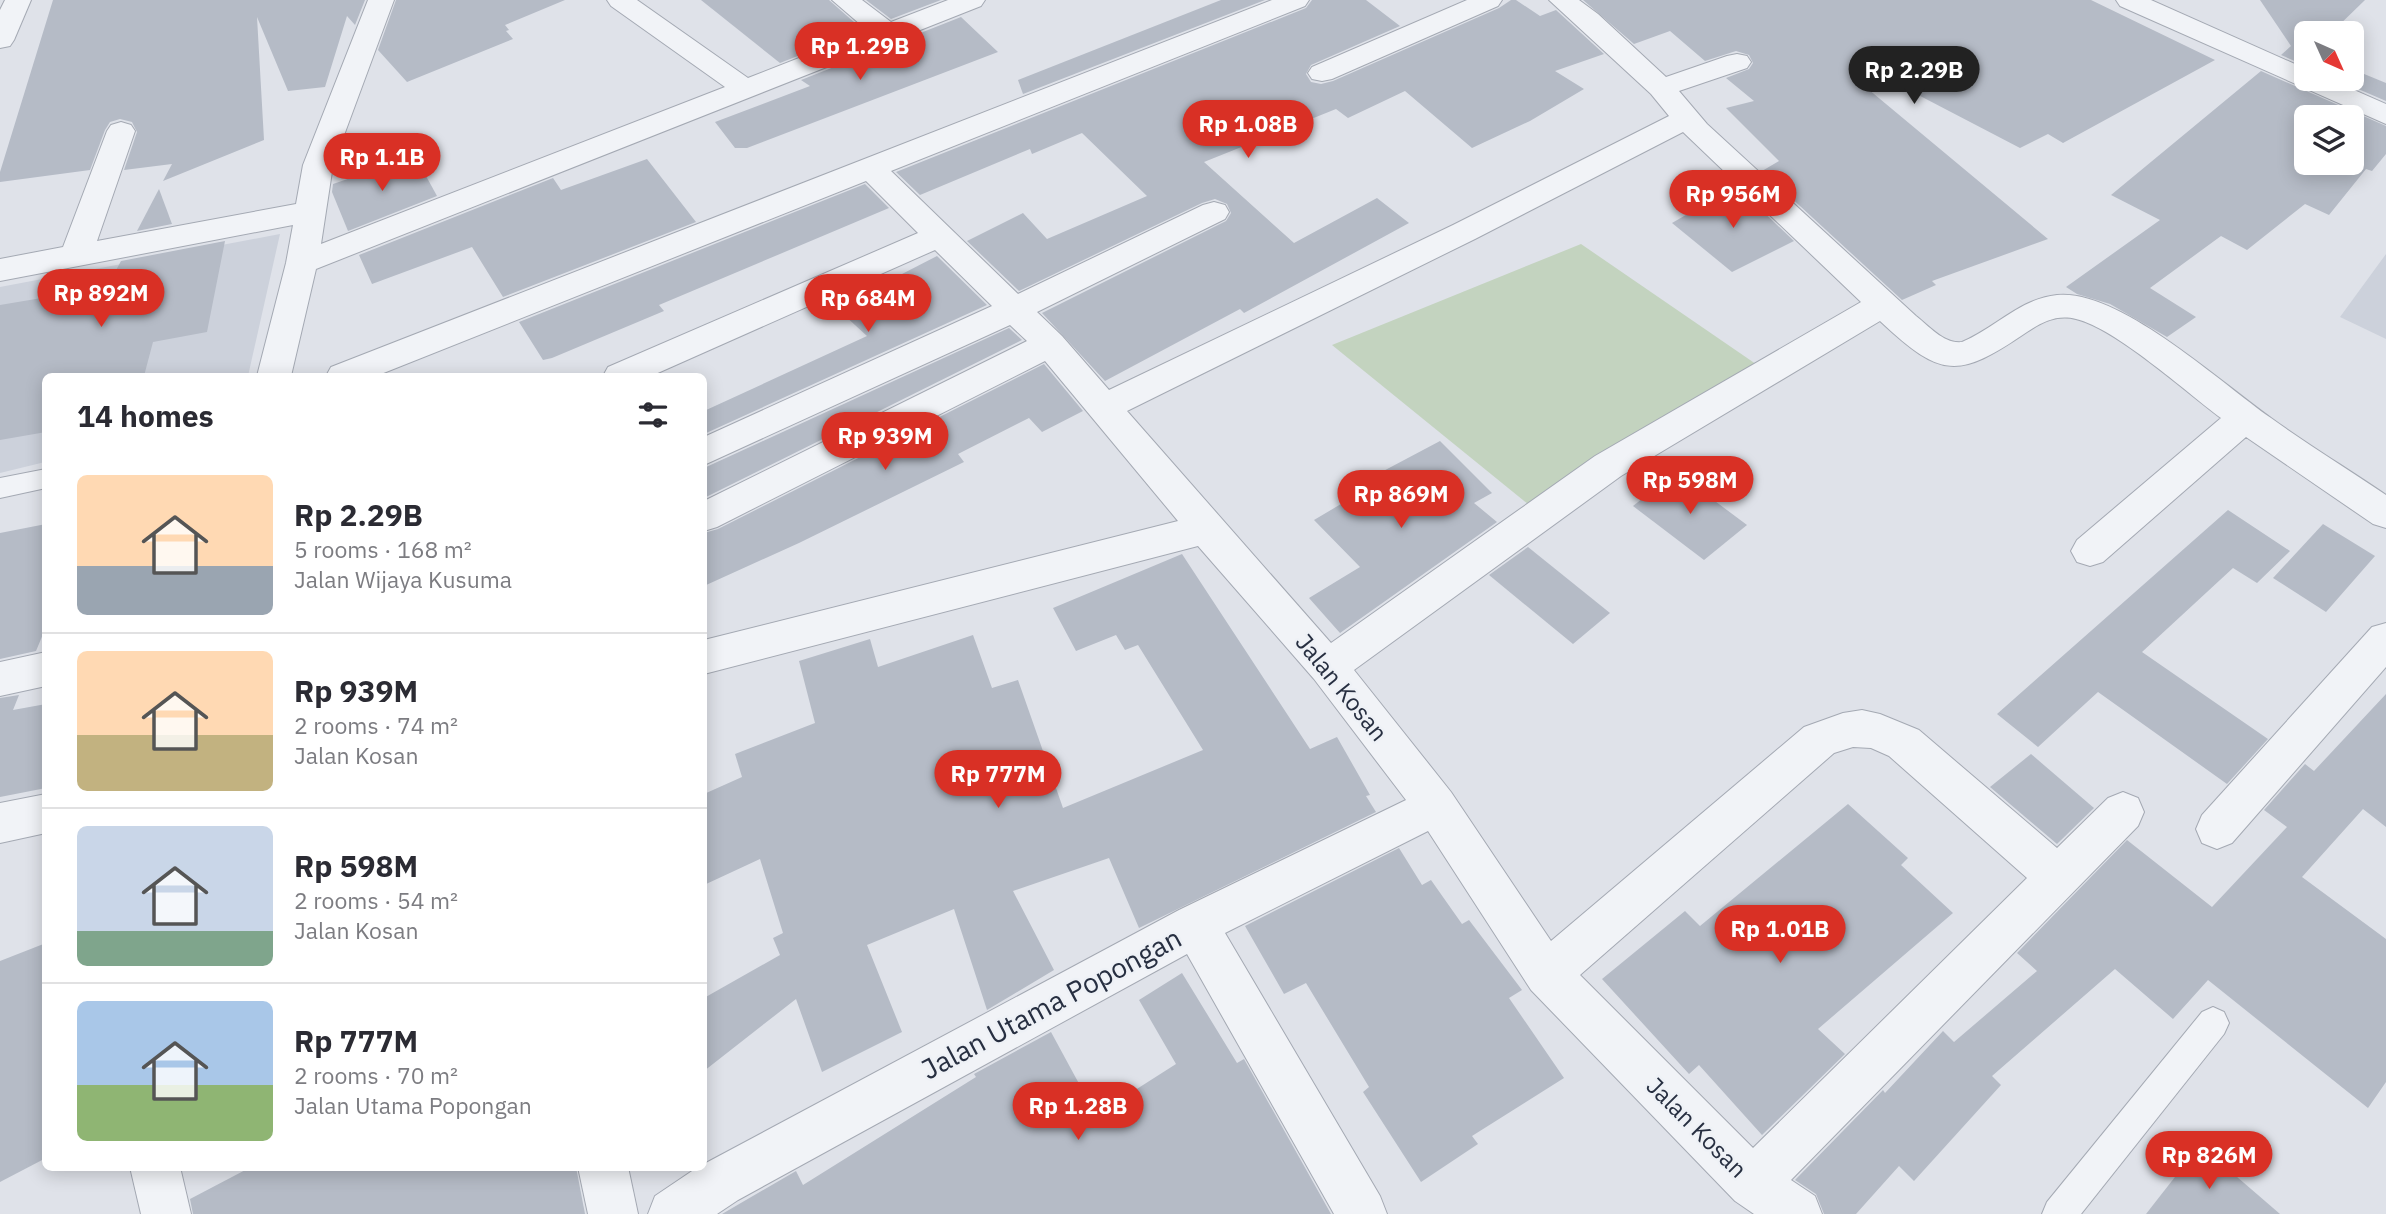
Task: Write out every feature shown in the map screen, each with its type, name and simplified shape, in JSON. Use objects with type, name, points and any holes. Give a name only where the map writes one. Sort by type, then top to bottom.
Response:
[{"type":"street","points":[[0,40],[18,0]]},
{"type":"street","points":[[275,373],[302,263],[318,165],[381,0]]},
{"type":"street","points":[[620,0],[746,89]]},
{"type":"street","points":[[845,0],[888,33]]},
{"type":"street","points":[[302,263],[972,0]]},
{"type":"street","points":[[351,373],[872,170],[1296,0]]},
{"type":"street","points":[[1322,73],[1489,0]]},
{"type":"street","points":[[2129,0],[2386,115]]},
{"type":"street","points":[[1568,1],[1883,304],[1932,346],[1954,355],[1976,350],[2027,314],[2060,305],[2078,307],[2101,316],[2134,337],[2244,418],[2386,514]]},
{"type":"street","points":[[1661,88],[1737,62]]},
{"type":"street","points":[[1105,407],[1464,232],[1687,118]]},
{"type":"street","points":[[76,255],[121,131]]},
{"type":"street","name":"Jalan Kosan","points":[[872,170],[1050,344],[1206,529],[1328,667],[1436,806],[1547,974],[1753,1183],[1797,1214]]},
{"type":"street","points":[[0,270],[310,212]]},
{"type":"street","points":[[707,451],[1014,309],[1214,212]]},
{"type":"street","points":[[627,373],[940,236]]},
{"type":"street","points":[[1328,667],[1608,466],[1883,304]]},
{"type":"street","points":[[707,516],[1050,344]]},
{"type":"street","points":[[2090,551],[2244,418]]},
{"type":"street","points":[[707,656],[1206,529]]},
{"type":"street","points":[[2217,829],[2386,639]]},
{"type":"street","points":[[0,679],[42,670]]},
{"type":"street","points":[[1547,974],[1819,740],[1844,729],[1874,729],[1903,743],[2058,877]]},
{"type":"street","name":"Jalan Utama Popongan","points":[[675,1213],[720,1182],[1195,925],[1436,806]]},
{"type":"street","points":[[1753,1183],[2123,812]]},
{"type":"street","points":[[0,823],[42,814]]},
{"type":"street","points":[[1195,925],[1362,1214]]},
{"type":"street","points":[[156,1171],[166,1214]]},
{"type":"street","points":[[604,1171],[613,1214]]},
{"type":"lane","points":[[0,488],[42,479]]},
{"type":"lane","points":[[2059,1214],[2213,1024]]},
{"type":"shaded area","points":[[280,234],[249,373],[42,373],[42,463],[0,473],[0,287]]},
{"type":"shaded area","points":[[2386,254],[2386,339],[2340,317]]},
{"type":"green space","points":[[1581,244],[1769,373],[1539,513],[1332,345]]},
{"type":"building","points":[[53,0],[365,0],[355,25],[347,16],[325,87],[288,91],[257,17],[264,140],[163,181],[172,164],[124,170],[137,132],[132,122],[120,119],[110,122],[105,130],[90,170],[0,182],[0,172]]},
{"type":"building","points":[[396,0],[565,0],[505,25],[509,30],[506,31],[513,39],[407,82],[378,50]]},
{"type":"building","points":[[701,0],[829,0],[863,30],[780,63]]},
{"type":"building","points":[[866,0],[941,0],[891,19]]},
{"type":"building","points":[[1221,0],[1265,0],[1023,94],[1018,80]]},
{"type":"building","points":[[1312,0],[1366,0],[1400,26],[1311,65],[1306,74],[1311,82],[1321,84],[1499,8],[1511,0],[1516,0],[1540,16],[1556,10],[1604,54],[1555,71],[1584,89],[1530,121],[1472,148],[1405,91],[1348,118],[1336,109],[1204,162],[1294,243],[1377,198],[1409,223],[1244,313],[1240,309],[1105,381],[1042,313],[1226,221],[1231,213],[1227,204],[1215,199],[1202,203],[1019,291],[967,241],[1023,213],[1047,239],[1147,196],[1082,133],[1032,154],[1030,149],[920,195],[896,172],[1306,8]]},
{"type":"building","points":[[1583,0],[2091,0],[2215,60],[2063,143],[2048,134],[2020,148],[1878,74],[1868,89],[2048,239],[1932,281],[1936,285],[1902,300],[1762,171],[1779,161],[1726,108],[1754,101],[1726,78],[1749,69],[1753,63],[1749,55],[1736,51],[1705,61],[1670,31],[1634,44]]},
{"type":"building","points":[[2260,0],[2365,0],[2343,21],[2294,21],[2294,61],[2281,55],[2291,46]]},
{"type":"building","points":[[961,17],[998,52],[747,148],[735,148],[715,122],[810,86],[801,80]]},
{"type":"building","points":[[2261,71],[2294,86],[2294,91],[2306,91],[2338,105],[2294,105],[2294,175],[2361,175],[2329,215],[2305,204],[2247,250],[2221,236],[2150,288],[2196,317],[2167,337],[2110,304],[2077,294],[2066,287],[2160,220],[2111,195]]},
{"type":"building","points":[[2364,74],[2386,83],[2386,101],[2363,91]]},
{"type":"building","points":[[2364,116],[2386,126],[2386,154],[2372,171],[2366,169],[2364,171]]},
{"type":"building","points":[[415,156],[437,196],[348,231],[332,192],[333,184]]},
{"type":"building","points":[[647,159],[696,222],[503,297],[472,247],[372,284],[359,255],[553,178],[561,190]]},
{"type":"building","points":[[865,184],[889,208],[659,305],[664,311],[552,358],[543,360],[519,322]]},
{"type":"building","points":[[1736,186],[1794,241],[1732,272],[1672,223]]},
{"type":"building","points":[[159,189],[172,224],[137,231]]},
{"type":"building","points":[[225,241],[207,332],[153,342],[145,373],[42,373],[42,433],[0,440],[0,305],[107,287],[121,261]]},
{"type":"building","points":[[937,256],[987,305],[707,433],[707,410],[867,336],[843,314],[874,296],[869,291]]},
{"type":"building","points":[[1009,328],[1022,340],[707,497],[707,467]]},
{"type":"building","points":[[1044,364],[1083,411],[1042,432],[1029,418],[958,454],[964,462],[707,585],[707,532]]},
{"type":"building","points":[[1440,441],[1492,493],[1474,503],[1497,522],[1340,633],[1309,598],[1360,567],[1314,520],[1363,491],[1357,485]]},
{"type":"building","points":[[1676,472],[1747,525],[1704,560],[1633,506]]},
{"type":"building","points":[[2228,510],[2290,551],[2257,583],[2233,568],[2142,652],[2268,739],[2227,784],[2098,692],[2038,747],[1997,714]]},
{"type":"building","points":[[2323,524],[2375,556],[2326,612],[2273,578]]},
{"type":"building","points":[[42,525],[42,637],[36,651],[0,659],[0,533]]},
{"type":"building","points":[[1528,547],[1610,613],[1573,644],[1489,575]]},
{"type":"building","points":[[1182,554],[1310,749],[1337,737],[1370,795],[1366,796],[1376,812],[1139,928],[1109,858],[1013,891],[1054,970],[987,1010],[954,909],[867,945],[902,1032],[822,1072],[796,999],[707,1069],[707,996],[780,955],[773,938],[783,933],[760,859],[707,884],[707,793],[742,777],[735,754],[815,723],[799,661],[870,639],[878,667],[973,635],[992,688],[1018,680],[1063,808],[1203,750],[1138,645],[1125,650],[1116,635],[1076,651],[1053,608]]},
{"type":"building","points":[[2386,694],[2386,827],[2363,809],[2302,877],[2386,939],[2386,1082],[2368,1108],[2208,980],[2173,1019],[2115,969],[1992,1076],[2001,1085],[1914,1181],[1899,1166],[1856,1214],[1824,1214],[1816,1194],[1795,1180],[1883,1090],[1885,1093],[1943,1031],[1954,1042],[2037,971],[2017,953],[2127,840],[2212,907],[2287,827],[2264,810],[2305,764],[2314,771]]},
{"type":"building","points":[[19,695],[13,710],[42,705],[42,789],[0,797],[0,698]]},
{"type":"building","points":[[2031,754],[2094,808],[2057,844],[1990,787]]},
{"type":"building","points":[[1848,804],[1908,858],[1901,865],[1953,913],[1818,1029],[1845,1054],[1762,1135],[1699,1065],[1689,1074],[1602,979],[1685,911],[1700,926]]},
{"type":"building","points":[[1399,848],[1422,885],[1431,880],[1462,924],[1469,920],[1522,990],[1509,998],[1564,1078],[1472,1136],[1478,1144],[1421,1182],[1363,1092],[1369,1087],[1306,983],[1284,994],[1245,926]]},
{"type":"building","points":[[42,945],[42,1160],[0,1182],[0,961]]},
{"type":"building","points":[[1182,973],[1237,1063],[1244,1059],[1331,1214],[722,1214],[796,1171],[803,1185],[976,1077],[974,1074],[1051,1032],[1096,1115],[1176,1064],[1139,1000]]},
{"type":"building","points":[[2200,1145],[2280,1214],[2146,1214]]},
{"type":"building","points":[[243,1171],[577,1171],[585,1214],[193,1214],[190,1199]]}]
